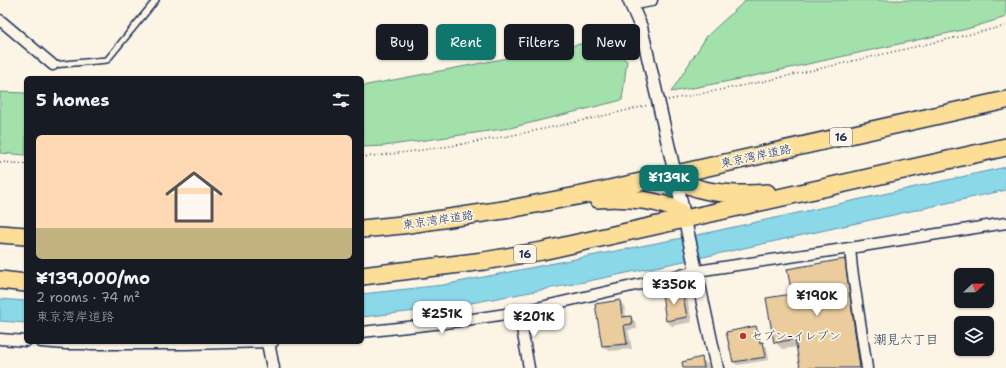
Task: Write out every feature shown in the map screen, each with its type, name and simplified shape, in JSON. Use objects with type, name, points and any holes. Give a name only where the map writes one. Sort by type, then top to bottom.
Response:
[{"type":"highway","name":"東京湾岸道路","points":[[364,229],[402,226],[510,209],[587,194],[1006,100]]},
{"type":"highway","name":"16","points":[[364,276],[484,261],[542,251],[1006,147]]},
{"type":"highway","points":[[675,174],[684,182],[694,186],[735,194],[761,193],[853,182]]},
{"type":"highway","points":[[510,209],[620,198],[657,203],[679,212],[685,219]]},
{"type":"highway","points":[[0,234],[24,236]]},
{"type":"highway","points":[[0,280],[24,283]]},
{"type":"street","points":[[651,0],[630,2],[641,28],[697,271],[717,368]]},
{"type":"street","points":[[0,20],[53,65]]},
{"type":"street","points":[[364,332],[453,322],[519,312],[697,271],[1006,223]]},
{"type":"street","points":[[850,248],[854,283],[868,368]]},
{"type":"street","points":[[519,312],[529,368]]},
{"type":"street","points":[[0,339],[24,341]]},
{"type":"street","points":[[271,344],[273,368]]},
{"type":"lane","points":[[53,65],[107,60],[156,0]]},
{"type":"path","points":[[364,157],[400,154],[506,137],[658,102],[761,82],[1006,26]]},
{"type":"path","points":[[0,162],[24,164]]},
{"type":"green space","points":[[746,0],[1006,0],[1006,17],[967,29],[740,79],[671,92],[707,36]]},
{"type":"green space","points":[[582,44],[582,60],[627,61],[622,100],[510,128],[384,146],[364,147],[364,86],[504,59],[504,60],[574,60],[574,45]]},
{"type":"green space","points":[[0,92],[24,93],[24,155],[0,153]]},
{"type":"water","points":[[1006,167],[1006,190],[579,283],[444,308],[364,317],[364,294],[443,285],[702,234]]},
{"type":"water","points":[[0,299],[24,301],[24,323],[0,321]]},
{"type":"building","points":[[845,259],[860,368],[800,368],[795,339],[774,343],[766,298],[792,294],[787,269]]},
{"type":"building","points":[[682,291],[687,317],[666,321],[662,294]]},
{"type":"building","points":[[620,300],[622,317],[631,316],[632,324],[624,325],[627,344],[602,346],[595,304]]},
{"type":"building","points":[[756,326],[760,343],[763,342],[766,357],[733,362],[726,332]]},
{"type":"building","points":[[702,357],[704,368],[683,368],[682,362]]},
{"type":"place","name":"セブン-イレブン","points":[[743,336]]},
{"type":"district","name":"潮見六丁目","points":[[906,339]]}]
